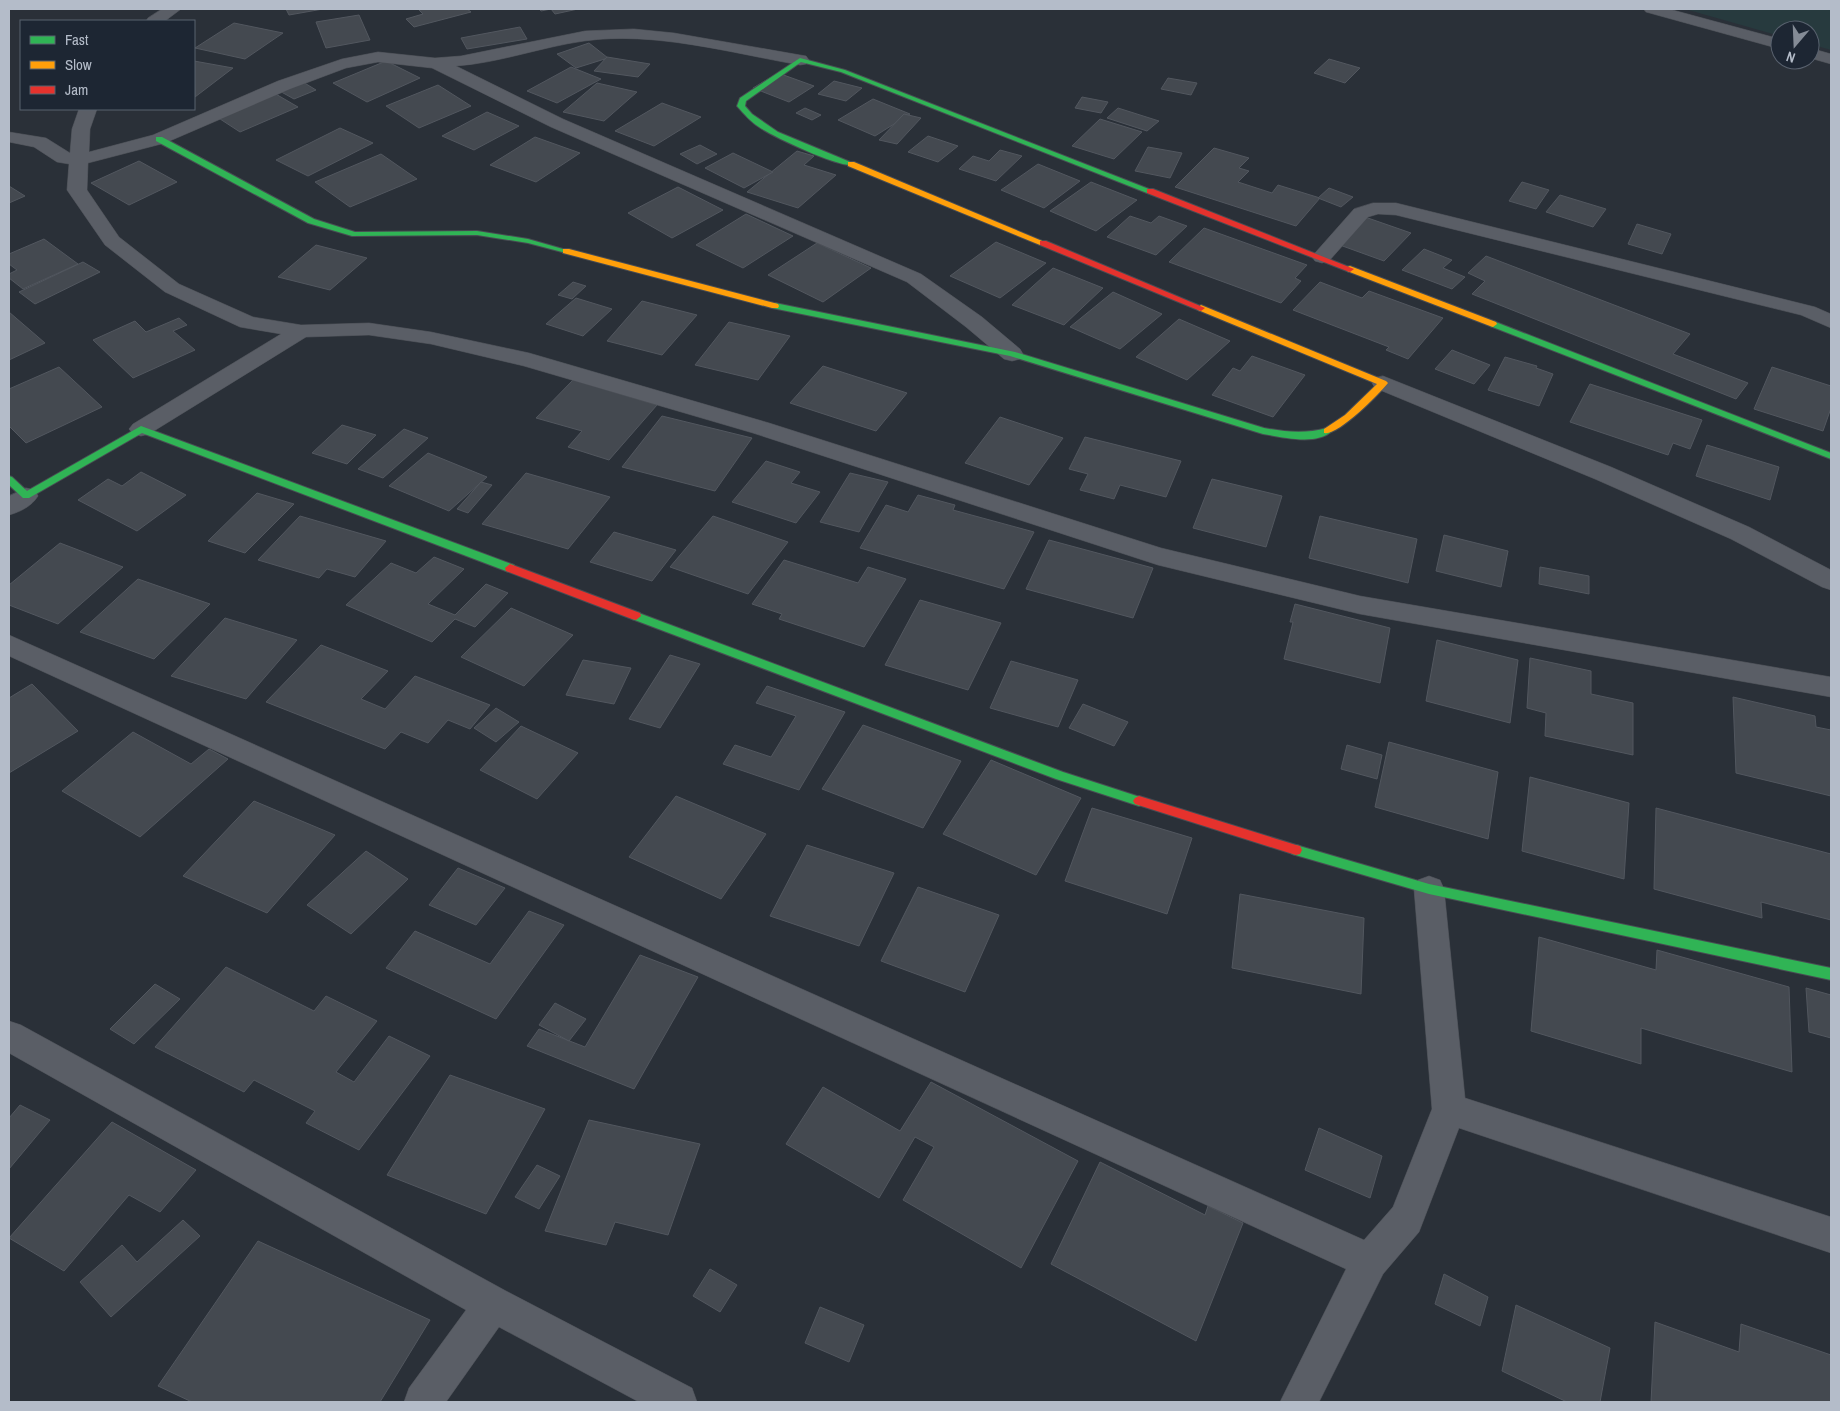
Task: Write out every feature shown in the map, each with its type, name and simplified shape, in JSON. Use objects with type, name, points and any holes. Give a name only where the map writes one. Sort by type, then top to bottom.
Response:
[{"type":"street","points":[[156,20],[172,9]]},
{"type":"street","points":[[1652,9],[1770,41]]},
{"type":"street","points":[[9,137],[39,142],[64,158],[78,160],[159,139],[284,85],[342,64],[378,58],[435,62],[461,61],[585,36],[634,34],[698,42],[800,60],[843,71],[1831,456]]},
{"type":"street","points":[[800,60],[743,100],[741,106],[746,116],[753,122],[775,133],[1630,485],[1740,533],[1831,581]]},
{"type":"street","points":[[435,62],[557,124],[914,278],[974,322],[1012,354]]},
{"type":"street","points":[[88,110],[81,129],[77,190],[112,241],[172,288],[248,322],[301,331],[369,329],[431,338],[529,360],[761,428],[1158,556],[1360,605],[1831,687]]},
{"type":"street","points":[[159,139],[310,221],[356,234],[478,234],[528,241],[750,301],[1012,354],[1263,431],[1295,435],[1322,432],[1337,425],[1383,383]]},
{"type":"street","points":[[1322,257],[1361,214],[1367,210],[1381,208],[1396,209],[1755,297],[1808,311],[1831,322]]},
{"type":"street","points":[[9,479],[18,501],[141,429],[301,331]]},
{"type":"street","points":[[141,429],[1060,776],[1281,846],[1429,889],[1831,974]]},
{"type":"street","points":[[9,645],[1370,1261]]},
{"type":"street","points":[[1299,1402],[1370,1261],[1406,1219],[1449,1109],[1429,889]]},
{"type":"street","points":[[9,1036],[493,1304],[678,1402]]},
{"type":"street","points":[[1449,1109],[1831,1235]]},
{"type":"street","points":[[424,1402],[493,1304]]},
{"type":"green space","points":[[1685,9],[1831,9],[1831,50],[1820,47],[1820,20],[1770,20],[1770,33]]},
{"type":"building","points":[[286,9],[323,9],[289,15]]},
{"type":"building","points":[[467,9],[471,12],[414,27],[406,19],[423,14],[419,10]]},
{"type":"building","points":[[551,9],[578,9],[555,14]]},
{"type":"building","points":[[359,15],[370,40],[326,48],[316,22]]},
{"type":"building","points":[[234,23],[283,33],[245,59],[195,48]]},
{"type":"building","points":[[520,27],[527,39],[467,49],[461,38]]},
{"type":"building","points":[[589,43],[608,58],[576,68],[557,54]]},
{"type":"building","points":[[607,57],[650,64],[638,77],[594,71]]},
{"type":"building","points":[[1329,59],[1360,68],[1345,83],[1314,73]]},
{"type":"building","points":[[195,61],[233,68],[195,97]]},
{"type":"building","points":[[386,61],[420,78],[367,102],[333,83]]},
{"type":"building","points":[[571,67],[601,79],[557,103],[527,91]]},
{"type":"building","points":[[778,73],[814,86],[789,102],[753,88]]},
{"type":"building","points":[[1168,78],[1197,83],[1191,95],[1161,89]]},
{"type":"building","points":[[298,79],[316,90],[294,99],[276,89]]},
{"type":"building","points":[[834,81],[862,88],[846,101],[818,94]]},
{"type":"building","points":[[597,83],[637,92],[604,121],[563,112]]},
{"type":"building","points":[[438,85],[471,106],[419,128],[386,106]]},
{"type":"building","points":[[274,93],[298,107],[240,132],[217,117]]},
{"type":"building","points":[[1082,97],[1108,102],[1101,113],[1075,108]]},
{"type":"building","points":[[873,99],[910,114],[875,136],[838,120]]},
{"type":"building","points":[[662,103],[701,117],[654,146],[615,131]]},
{"type":"building","points":[[805,108],[821,115],[812,120],[796,113]]},
{"type":"building","points":[[1118,108],[1159,121],[1147,131],[1107,118]]},
{"type":"building","points":[[487,112],[519,126],[474,150],[442,136]]},
{"type":"building","points":[[904,114],[921,118],[897,144],[879,140]]},
{"type":"building","points":[[1100,119],[1142,132],[1114,159],[1072,146]]},
{"type":"building","points":[[340,128],[373,143],[308,176],[276,160]]},
{"type":"building","points":[[928,136],[958,146],[938,162],[908,152]]},
{"type":"building","points":[[535,137],[580,153],[536,182],[490,165]]},
{"type":"building","points":[[700,145],[717,154],[697,164],[680,154]]},
{"type":"building","points":[[1148,147],[1182,153],[1170,178],[1135,171]]},
{"type":"building","points":[[1214,148],[1249,158],[1239,168],[1249,171],[1238,182],[1272,193],[1278,185],[1320,198],[1296,226],[1175,187]]},
{"type":"building","points":[[1000,150],[1022,156],[996,181],[959,169],[973,156],[989,161]]},
{"type":"building","points":[[797,151],[814,156],[804,165],[836,175],[798,208],[747,192]]},
{"type":"building","points":[[733,153],[773,172],[744,188],[705,168]]},
{"type":"building","points":[[381,154],[417,179],[350,207],[315,182]]},
{"type":"building","points":[[139,161],[177,182],[129,205],[91,183]]},
{"type":"building","points":[[1038,164],[1080,181],[1044,208],[1001,190]]},
{"type":"building","points":[[1091,182],[1137,200],[1096,231],[1050,211]]},
{"type":"building","points":[[1522,182],[1549,190],[1536,209],[1509,201]]},
{"type":"building","points":[[9,186],[25,196],[9,203]]},
{"type":"building","points":[[678,187],[723,210],[672,238],[628,213]]},
{"type":"building","points":[[1329,188],[1353,197],[1341,207],[1318,198]]},
{"type":"building","points":[[1560,195],[1606,209],[1593,227],[1546,212]]},
{"type":"building","points":[[746,214],[793,236],[743,268],[696,245]]},
{"type":"building","points":[[1130,216],[1151,223],[1159,216],[1187,226],[1156,255],[1107,237]]},
{"type":"building","points":[[1365,217],[1411,233],[1384,261],[1337,244]]},
{"type":"building","points":[[1637,224],[1671,234],[1662,254],[1628,244]]},
{"type":"building","points":[[1204,228],[1307,265],[1295,278],[1301,281],[1281,303],[1169,262]]},
{"type":"building","points":[[44,239],[78,264],[23,289],[9,278],[9,274],[17,270],[9,264],[9,254]]},
{"type":"building","points":[[996,242],[1046,263],[1000,298],[950,276]]},
{"type":"building","points":[[817,243],[871,268],[823,302],[768,275]]},
{"type":"building","points":[[316,245],[367,258],[330,290],[278,277]]},
{"type":"building","points":[[1424,249],[1452,260],[1443,268],[1465,277],[1452,289],[1402,270]]},
{"type":"building","points":[[1486,256],[1690,334],[1673,354],[1748,383],[1736,399],[1472,294],[1485,281],[1468,273]]},
{"type":"building","points":[[83,262],[100,272],[35,304],[19,292]]},
{"type":"building","points":[[1053,268],[1103,288],[1064,325],[1012,305]]},
{"type":"building","points":[[573,282],[586,286],[572,299],[558,295]]},
{"type":"building","points":[[1320,282],[1362,298],[1369,291],[1443,318],[1408,359],[1386,350],[1389,347],[1293,310]]},
{"type":"building","points":[[1113,292],[1162,314],[1120,349],[1070,327]]},
{"type":"building","points":[[576,298],[612,309],[583,336],[546,324]]},
{"type":"building","points":[[642,301],[697,315],[662,355],[607,341]]},
{"type":"building","points":[[9,312],[45,343],[9,360]]},
{"type":"building","points":[[179,318],[187,325],[173,331],[195,350],[133,378],[93,340],[135,321],[146,332]]},
{"type":"building","points":[[1179,319],[1230,341],[1187,380],[1136,357]]},
{"type":"building","points":[[729,322],[790,336],[758,380],[695,365]]},
{"type":"building","points":[[1452,350],[1490,365],[1474,384],[1435,369]]},
{"type":"building","points":[[1252,356],[1305,375],[1273,417],[1212,395],[1233,368],[1240,371]]},
{"type":"building","points":[[1505,357],[1537,366],[1536,368],[1553,374],[1539,406],[1488,390]]},
{"type":"building","points":[[823,366],[907,393],[876,431],[790,403]]},
{"type":"building","points":[[59,367],[102,407],[26,443],[9,426],[9,389]]},
{"type":"building","points":[[1772,367],[1831,386],[1831,408],[1823,431],[1754,409]]},
{"type":"building","points":[[573,380],[657,405],[609,460],[568,447],[582,431],[536,418]]},
{"type":"building","points":[[1590,384],[1702,420],[1690,449],[1673,443],[1668,455],[1570,422]]},
{"type":"building","points":[[662,416],[752,438],[715,491],[622,467]]},
{"type":"building","points":[[1000,417],[1063,438],[1029,485],[965,463]]},
{"type":"building","points":[[342,425],[376,435],[347,464],[312,453]]},
{"type":"building","points":[[404,429],[428,438],[383,478],[358,469]]},
{"type":"building","points":[[1085,437],[1181,461],[1166,497],[1120,485],[1114,499],[1080,490],[1088,474],[1069,469]]},
{"type":"building","points":[[1707,445],[1779,467],[1770,500],[1696,476]]},
{"type":"building","points":[[428,453],[487,477],[449,511],[389,486]]},
{"type":"building","points":[[766,461],[800,472],[791,483],[820,492],[796,523],[732,502]]},
{"type":"building","points":[[141,472],[186,495],[137,531],[78,500],[108,479],[122,486]]},
{"type":"building","points":[[526,473],[610,497],[568,549],[482,524]]},
{"type":"building","points":[[850,473],[888,482],[859,532],[820,522]]},
{"type":"building","points":[[1212,479],[1282,496],[1266,547],[1193,528]]},
{"type":"building","points":[[481,482],[492,485],[468,513],[457,509]]},
{"type":"building","points":[[257,493],[294,504],[245,553],[208,541]]},
{"type":"building","points":[[918,495],[955,505],[953,510],[1034,532],[1004,589],[860,548],[886,505],[908,512]]},
{"type":"building","points":[[300,516],[386,541],[355,577],[327,569],[319,578],[258,560]]},
{"type":"building","points":[[713,516],[788,542],[748,594],[670,567]]},
{"type":"building","points":[[1320,516],[1417,539],[1408,583],[1309,558]]},
{"type":"building","points":[[614,532],[676,550],[652,581],[590,562]]},
{"type":"building","points":[[1444,535],[1508,551],[1501,587],[1436,571]]},
{"type":"building","points":[[1049,540],[1153,568],[1133,618],[1026,589]]},
{"type":"building","points":[[60,543],[123,567],[58,624],[9,605],[9,585]]},
{"type":"building","points":[[434,557],[464,569],[428,604],[455,615],[486,584],[508,593],[475,627],[455,619],[432,642],[346,605],[391,563],[416,573]]},
{"type":"building","points":[[784,560],[858,583],[868,567],[906,579],[864,647],[779,619],[782,614],[752,604]]},
{"type":"building","points":[[1540,567],[1589,576],[1589,594],[1539,584]]},
{"type":"building","points":[[138,579],[210,604],[154,659],[80,632]]},
{"type":"building","points":[[920,600],[1001,623],[968,690],[885,665]]},
{"type":"building","points":[[1295,604],[1390,628],[1380,683],[1284,659],[1293,622],[1290,622]]},
{"type":"building","points":[[511,608],[573,635],[524,686],[461,657]]},
{"type":"building","points":[[225,618],[297,640],[246,699],[171,676]]},
{"type":"building","points":[[1437,640],[1518,660],[1510,723],[1426,701]]},
{"type":"building","points":[[321,645],[388,671],[361,699],[385,709],[415,676],[490,705],[470,729],[448,720],[428,743],[401,732],[385,749],[266,702]]},
{"type":"building","points":[[670,655],[700,664],[660,728],[629,719]]},
{"type":"building","points":[[1530,658],[1591,671],[1591,694],[1633,703],[1633,755],[1545,736],[1546,713],[1527,708]]},
{"type":"building","points":[[583,660],[631,668],[614,704],[566,695]]},
{"type":"building","points":[[1011,661],[1078,680],[1058,727],[990,708]]},
{"type":"building","points":[[32,684],[78,731],[9,773],[9,698]]},
{"type":"building","points":[[767,686],[845,712],[799,790],[723,764],[735,745],[771,757],[796,716],[756,703]]},
{"type":"building","points":[[1733,697],[1815,716],[1816,727],[1831,730],[1831,796],[1736,773]]},
{"type":"building","points":[[1083,704],[1128,722],[1114,746],[1069,728]]},
{"type":"building","points":[[496,708],[519,722],[496,742],[474,728]]},
{"type":"building","points":[[863,725],[961,761],[923,828],[822,789]]},
{"type":"building","points":[[521,726],[578,753],[537,799],[480,770]]},
{"type":"building","points":[[133,732],[191,764],[209,749],[228,759],[140,837],[62,791]]},
{"type":"building","points":[[1389,742],[1498,772],[1488,839],[1375,807]]},
{"type":"building","points":[[1347,745],[1382,755],[1377,779],[1341,769]]},
{"type":"building","points":[[991,760],[1081,798],[1036,875],[943,834]]},
{"type":"building","points":[[1530,777],[1629,803],[1624,879],[1522,851]]},
{"type":"building","points":[[676,796],[766,834],[721,899],[629,857]]},
{"type":"building","points":[[254,801],[335,835],[267,913],[183,876]]},
{"type":"building","points":[[1092,808],[1192,838],[1167,914],[1065,881]]},
{"type":"building","points":[[1656,808],[1831,854],[1831,920],[1761,902],[1762,918],[1654,889]]},
{"type":"building","points":[[807,845],[894,873],[859,946],[770,916]]},
{"type":"building","points":[[366,851],[408,879],[351,934],[307,905]]},
{"type":"building","points":[[458,868],[505,888],[476,925],[429,905]]},
{"type":"building","points":[[918,887],[999,915],[965,992],[881,961]]},
{"type":"building","points":[[1240,894],[1364,918],[1361,994],[1232,968]]},
{"type":"building","points":[[529,911],[564,925],[496,1019],[386,968],[415,931],[490,964]]},
{"type":"building","points":[[1539,937],[1656,970],[1657,950],[1789,987],[1792,1072],[1641,1028],[1641,1064],[1531,1031]]},
{"type":"building","points":[[640,955],[698,977],[634,1089],[527,1046],[539,1029],[585,1047]]},
{"type":"building","points":[[226,967],[314,1011],[326,996],[377,1021],[336,1072],[354,1082],[389,1036],[430,1056],[359,1150],[306,1123],[315,1111],[254,1080],[244,1092],[155,1047]]},
{"type":"building","points":[[155,984],[180,999],[134,1044],[110,1029]]},
{"type":"building","points":[[1806,988],[1831,995],[1831,1038],[1809,1032]]},
{"type":"building","points":[[555,1003],[586,1019],[569,1041],[539,1025]]},
{"type":"building","points":[[450,1075],[545,1109],[486,1214],[387,1175]]},
{"type":"building","points":[[931,1082],[1078,1161],[1021,1268],[903,1200],[934,1147],[915,1137],[879,1198],[786,1144],[823,1087],[900,1131]]},
{"type":"building","points":[[20,1105],[50,1120],[9,1169],[9,1118]]},
{"type":"building","points":[[589,1120],[700,1144],[668,1235],[615,1222],[606,1245],[545,1231]]},
{"type":"building","points":[[112,1122],[196,1170],[160,1212],[129,1195],[64,1271],[9,1238]]},
{"type":"building","points":[[1319,1128],[1382,1156],[1370,1198],[1305,1170]]},
{"type":"building","points":[[1100,1162],[1205,1215],[1208,1206],[1243,1223],[1196,1341],[1051,1264]]},
{"type":"building","points":[[537,1165],[560,1176],[539,1209],[515,1197]]},
{"type":"building","points":[[183,1220],[200,1236],[111,1317],[80,1282],[122,1245],[137,1262]]},
{"type":"building","points":[[258,1241],[430,1320],[380,1402],[192,1402],[158,1386]]},
{"type":"building","points":[[710,1269],[737,1285],[720,1312],[693,1296]]},
{"type":"building","points":[[1444,1274],[1488,1297],[1480,1326],[1435,1304]]},
{"type":"building","points":[[1516,1305],[1610,1348],[1600,1402],[1567,1402],[1502,1371]]},
{"type":"building","points":[[820,1307],[864,1325],[849,1362],[805,1343]]},
{"type":"building","points":[[1655,1322],[1739,1352],[1741,1324],[1831,1355],[1831,1402],[1651,1402]]},
{"type":"traffic: fast","points":[[851,164],[807,148],[761,125],[749,116],[741,106],[743,100],[800,60],[843,71],[1150,191]]},
{"type":"traffic: fast","points":[[159,139],[311,221],[355,234],[477,233],[528,241],[566,251]]},
{"type":"traffic: fast","points":[[775,306],[1012,354],[1263,431],[1303,436],[1327,431]]},
{"type":"traffic: fast","points":[[1493,324],[1831,456]]},
{"type":"traffic: fast","points":[[9,479],[26,496],[141,429],[510,568]]},
{"type":"traffic: fast","points":[[636,616],[1060,776],[1139,801]]},
{"type":"traffic: fast","points":[[1296,850],[1429,889],[1831,974]]},
{"type":"traffic: slow","points":[[851,164],[1043,243]]},
{"type":"traffic: slow","points":[[566,251],[775,306]]},
{"type":"traffic: slow","points":[[1350,269],[1493,324]]},
{"type":"traffic: slow","points":[[1201,308],[1383,383],[1348,417],[1327,431]]},
{"type":"traffic: jam","points":[[1150,191],[1350,269]]},
{"type":"traffic: jam","points":[[1043,243],[1201,308]]},
{"type":"traffic: jam","points":[[510,568],[636,616]]},
{"type":"traffic: jam","points":[[1139,801],[1296,850]]}]
